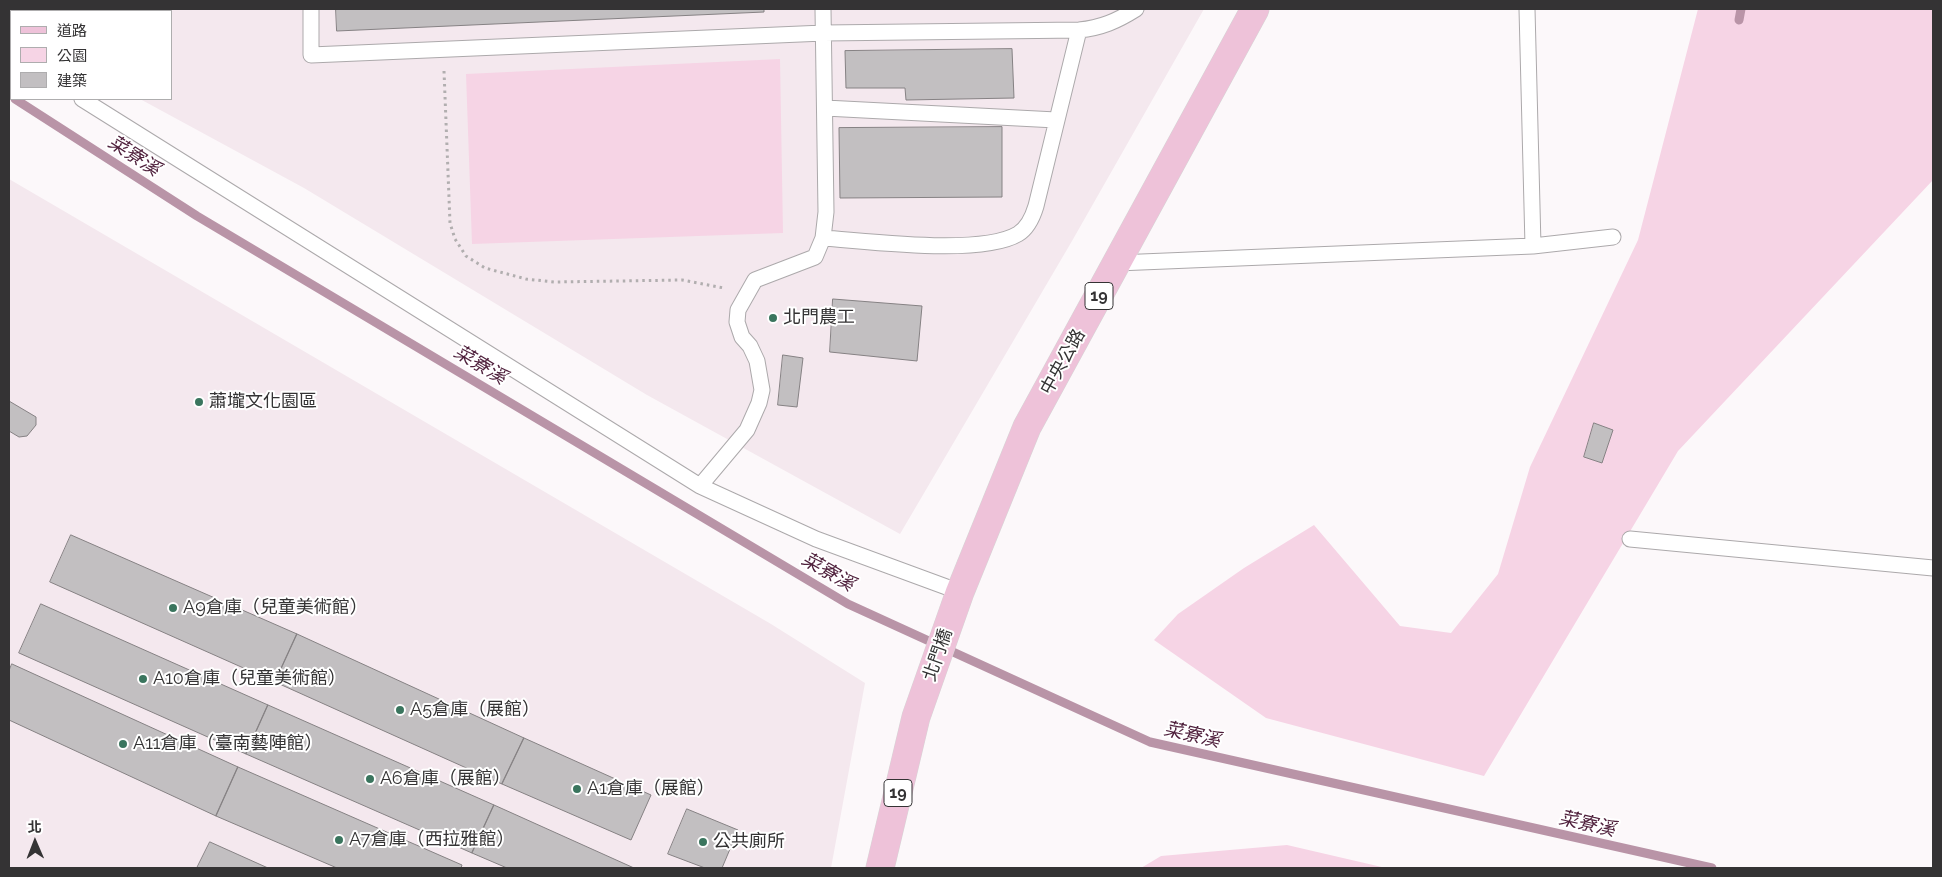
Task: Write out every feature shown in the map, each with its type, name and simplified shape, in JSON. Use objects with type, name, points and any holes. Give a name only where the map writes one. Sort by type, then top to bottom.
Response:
[{"type":"main road","name":"中央公路","points":[[960,592],[1027,427],[1255,9]]},
{"type":"main road","name":"北門橋","points":[[880,868],[916,717],[960,592]]},
{"type":"lane","points":[[311,9],[311,55],[824,33],[1079,30],[1098,28],[1119,20],[1136,9]]},
{"type":"lane","points":[[700,486],[747,430],[760,403],[762,390],[757,362],[750,346],[742,337],[737,322],[738,310],[755,280],[815,257],[823,238],[826,212],[823,9]]},
{"type":"lane","points":[[1527,9],[1533,246]]},
{"type":"lane","points":[[823,238],[914,244],[968,245],[992,244],[1019,234],[1031,220],[1034,213],[1079,30]]},
{"type":"lane","points":[[84,100],[700,486],[816,539],[960,592]]},
{"type":"lane","points":[[825,108],[1056,120]]},
{"type":"lane","points":[[1117,263],[1533,246],[1613,237]]},
{"type":"lane","points":[[1630,539],[1933,568]]},
{"type":"path","points":[[444,50],[450,223],[455,240],[466,256],[485,268],[526,279],[554,282],[682,280],[720,286],[746,296]]},
{"type":"shaded area","name":"北門農工","points":[[9,9],[1204,9],[1072,241],[900,534],[647,395],[304,188],[142,100],[172,100],[172,10],[10,10],[9,27]]},
{"type":"shaded area","name":"蕭壠文化園區","points":[[9,179],[771,624],[865,683],[831,868],[9,868]]},
{"type":"green space","points":[[1698,9],[1933,9],[1933,180],[1678,451],[1484,776],[1266,718],[1154,640],[1178,614],[1244,568],[1314,525],[1400,626],[1451,633],[1498,574],[1530,467],[1638,240]]},
{"type":"green space","points":[[780,59],[783,233],[472,244],[466,74]]},
{"type":"green space","points":[[1287,845],[1386,868],[1141,868],[1161,856]]},
{"type":"building","points":[[336,9],[764,9],[764,12],[337,31]]},
{"type":"building","points":[[1012,49],[1014,98],[906,100],[905,88],[846,88],[845,51]]},
{"type":"building","points":[[1002,127],[1002,197],[840,198],[839,128]]},
{"type":"building","points":[[833,299],[922,306],[917,361],[830,352]]},
{"type":"building","points":[[783,355],[803,358],[797,407],[778,405]]},
{"type":"building","points":[[9,401],[36,417],[36,425],[27,436],[19,437],[9,431]]},
{"type":"building","points":[[1594,423],[1613,430],[1602,463],[1584,457]]},
{"type":"building","name":"A9倉庫（兒童美術館）","points":[[71,535],[297,634],[275,682],[50,582]]},
{"type":"building","name":"A10倉庫（兒童美術館）","points":[[41,604],[268,705],[246,754],[19,653]]},
{"type":"building","name":"A5倉庫（展館）","points":[[297,634],[524,738],[502,784],[275,682]]},
{"type":"building","name":"A11倉庫（臺南藝陣館）","points":[[12,664],[238,767],[216,816],[9,720],[9,671]]},
{"type":"building","name":"A6倉庫（展館）","points":[[268,705],[494,805],[472,853],[246,754]]},
{"type":"building","name":"A1倉庫（展館）","points":[[524,738],[651,795],[631,840],[502,784]]},
{"type":"building","name":"A7倉庫（西拉雅館）","points":[[238,767],[462,865],[461,868],[337,868],[216,816]]},
{"type":"building","points":[[494,805],[634,868],[507,868],[472,853]]},
{"type":"building","name":"公共廁所","points":[[687,809],[738,830],[722,868],[705,868],[668,854]]},
{"type":"building","points":[[210,842],[268,868],[197,868]]},
{"type":"waterway","points":[[1739,20],[1741,9]]},
{"type":"waterway","name":"菜寮溪","points":[[17,100],[197,216],[848,604],[1150,742],[1712,868]]},
{"type":"place","name":"北門農工","points":[[773,318]]},
{"type":"place","name":"蕭壠文化園區","points":[[199,402]]},
{"type":"place","name":"A9倉庫（兒童美術館）","points":[[173,608]]},
{"type":"place","name":"A10倉庫（兒童美術館）","points":[[143,679]]},
{"type":"place","name":"A5倉庫（展館）","points":[[400,710]]},
{"type":"place","name":"A11倉庫（臺南藝陣館）","points":[[123,744]]},
{"type":"place","name":"A6倉庫（展館）","points":[[370,779]]},
{"type":"place","name":"A1倉庫（展館）","points":[[577,789]]},
{"type":"place","name":"A7倉庫（西拉雅館）","points":[[339,840]]},
{"type":"place","name":"公共廁所","points":[[703,842]]}]
